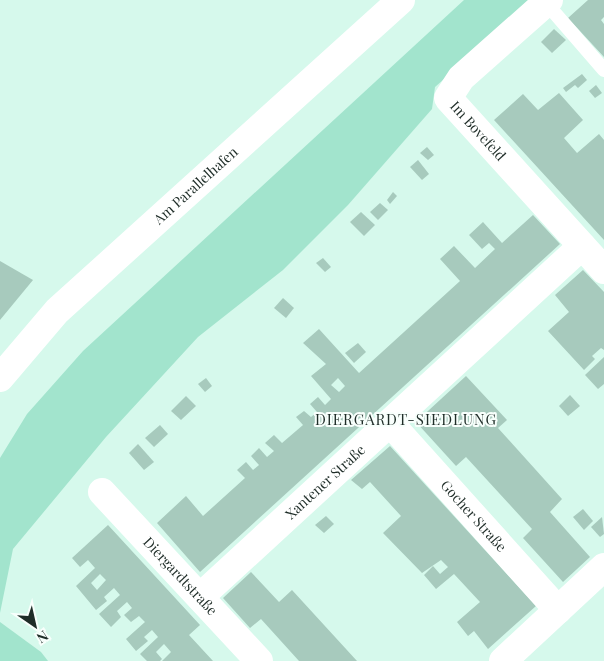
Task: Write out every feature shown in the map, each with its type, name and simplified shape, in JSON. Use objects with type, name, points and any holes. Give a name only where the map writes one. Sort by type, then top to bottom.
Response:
[{"type":"street","name":"Am Parallelhafen","points":[[0,378],[57,311],[401,0]]},
{"type":"street","name":"Im Bovefeld","points":[[547,1],[461,78],[448,98],[604,270]]},
{"type":"street","name":"Xantener Straße","points":[[200,597],[582,246]]},
{"type":"street","name":"Gocher Straße","points":[[390,423],[558,610]]},
{"type":"street","name":"Diergardtstraße","points":[[102,492],[259,661]]},
{"type":"street","points":[[503,661],[604,567]]},
{"type":"lane","points":[[547,1],[604,70]]},
{"type":"green space","points":[[464,0],[534,0],[435,87],[432,109],[348,205],[283,270],[198,337],[106,437],[13,549],[0,613],[0,458],[27,414],[83,351]]},
{"type":"green space","points":[[0,622],[41,652],[48,661],[0,661]]},
{"type":"building","points":[[588,0],[604,0],[604,17],[601,20],[604,24],[604,57],[568,18]]},
{"type":"building","points":[[554,29],[566,40],[552,53],[541,42]]},
{"type":"building","points":[[582,74],[587,80],[578,88],[575,85],[566,92],[563,88]]},
{"type":"building","points":[[596,85],[602,93],[595,98],[589,91]]},
{"type":"building","points":[[559,93],[583,120],[564,138],[577,153],[599,134],[604,140],[604,240],[494,120],[523,94],[538,110]]},
{"type":"building","points":[[427,147],[434,155],[428,160],[420,153]]},
{"type":"building","points":[[418,160],[429,174],[422,180],[410,167]]},
{"type":"building","points":[[393,192],[397,196],[390,204],[387,200]]},
{"type":"building","points":[[380,203],[388,210],[378,220],[370,212]]},
{"type":"building","points":[[361,212],[375,225],[364,236],[350,222]]},
{"type":"building","points":[[533,215],[560,244],[200,572],[157,523],[186,496],[203,516],[245,478],[237,470],[246,462],[253,470],[259,465],[251,456],[259,448],[267,457],[274,451],[265,443],[274,435],[282,443],[303,425],[296,417],[304,411],[311,417],[317,412],[310,404],[318,397],[325,405],[331,399],[311,376],[326,364],[303,343],[319,329],[359,373],[460,281],[440,259],[454,246],[475,268],[495,249],[489,243],[482,249],[469,235],[483,222],[502,243]],"holes":[[[338,378],[345,386],[339,392],[331,385]]]},
{"type":"building","points":[[323,258],[331,267],[325,272],[316,263]]},
{"type":"building","points":[[0,261],[33,280],[0,320]]},
{"type":"building","points":[[583,270],[604,292],[604,350],[601,348],[592,356],[595,359],[584,370],[548,331],[569,312],[555,295]]},
{"type":"building","points":[[283,298],[294,308],[286,318],[274,308]]},
{"type":"building","points":[[358,343],[366,352],[354,363],[345,353]]},
{"type":"building","points":[[604,357],[604,384],[598,389],[585,375]]},
{"type":"building","points":[[466,376],[507,420],[498,428],[562,499],[550,512],[590,557],[563,582],[523,538],[532,529],[466,457],[456,466],[416,422]]},
{"type":"building","points":[[206,378],[212,386],[205,392],[198,384]]},
{"type":"building","points":[[570,395],[580,406],[568,416],[559,406]]},
{"type":"building","points":[[186,396],[196,406],[181,420],[171,411]]},
{"type":"building","points":[[160,425],[168,434],[154,447],[145,438]]},
{"type":"building","points":[[138,444],[154,462],[144,470],[129,453]]},
{"type":"building","points":[[390,446],[536,606],[488,649],[474,631],[468,636],[457,622],[480,602],[454,574],[436,589],[424,575],[433,566],[440,574],[448,567],[441,560],[422,573],[383,533],[401,516],[370,482],[362,489],[351,480]]},
{"type":"building","points":[[583,509],[593,521],[584,530],[573,517]]},
{"type":"building","points":[[326,516],[334,524],[324,533],[315,525]]},
{"type":"building","points":[[602,517],[604,534],[600,537],[591,527]]},
{"type":"building","points":[[108,525],[200,625],[189,635],[213,661],[162,661],[171,652],[164,644],[156,652],[162,659],[160,661],[147,661],[140,654],[158,637],[152,630],[144,637],[148,641],[136,651],[126,639],[145,622],[139,616],[131,622],[124,615],[132,608],[127,602],[117,611],[121,617],[111,627],[99,614],[120,595],[114,588],[104,597],[107,601],[96,610],[76,586],[95,568],[88,560],[80,567],[72,558]],"holes":[[[100,574],[106,580],[97,590],[91,583]]]},
{"type":"building","points":[[251,572],[279,602],[292,590],[357,661],[299,661],[261,619],[250,628],[223,598]]},
{"type":"district","name":"DIERGARDT-SIEDLUNG","points":[[406,420]]}]
